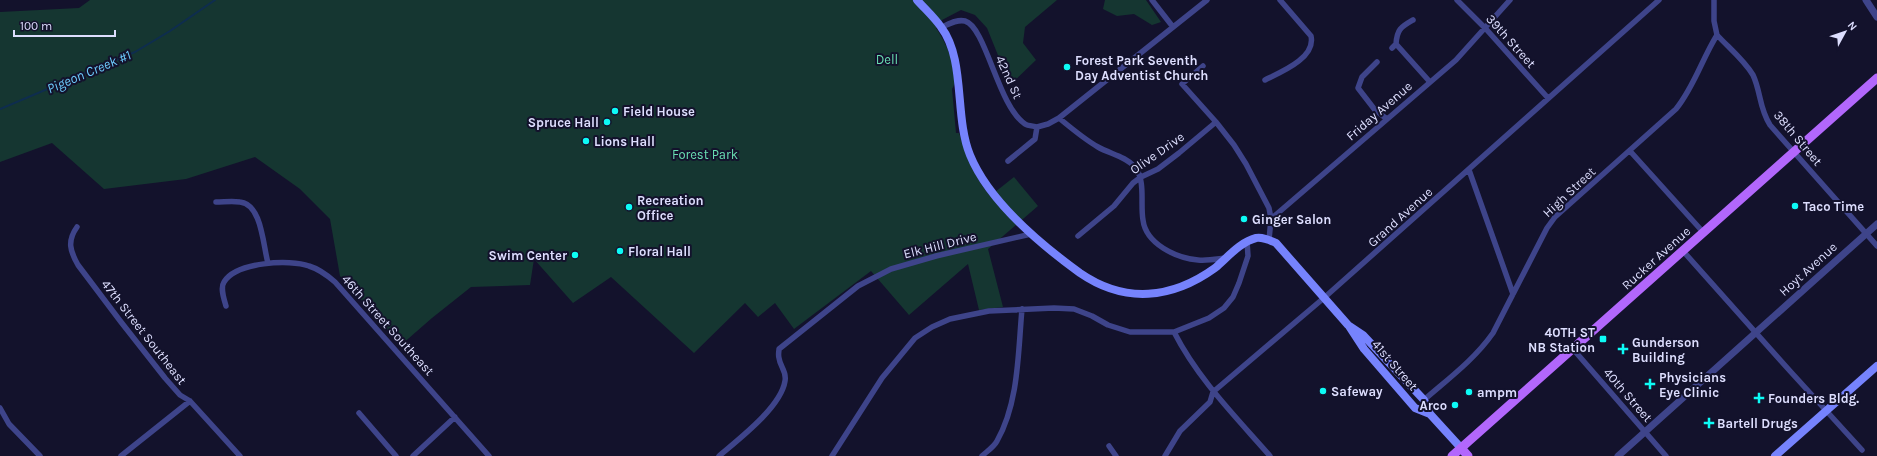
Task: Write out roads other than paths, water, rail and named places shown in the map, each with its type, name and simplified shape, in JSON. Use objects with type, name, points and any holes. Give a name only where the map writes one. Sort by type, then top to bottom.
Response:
[{"type":"main road","points":[[917,0],[942,27],[956,63],[962,127],[970,155],[982,177],[1000,202],[1031,234],[1086,277],[1113,290],[1132,293],[1154,293],[1173,290],[1200,278],[1247,242],[1261,237],[1269,240]]},
{"type":"main road","name":"Rucker Avenue","points":[[1452,456],[1877,78]]},
{"type":"main road","name":"41st Street","points":[[1269,240],[1276,243],[1325,297],[1348,325],[1356,340],[1415,408],[1430,414]]},
{"type":"main road","name":"41st Street","points":[[1348,325],[1363,335],[1424,400],[1430,414],[1468,456]]},
{"type":"main road","points":[[1776,456],[1877,366]]},
{"type":"main road","points":[[1386,374],[1393,368]]},
{"type":"street","points":[[1152,0],[1173,27]]},
{"type":"street","points":[[1008,162],[1035,139],[1037,128],[1059,118],[1207,0]]},
{"type":"street","name":"39th Street","points":[[1457,0],[1486,29],[1548,98]]},
{"type":"street","name":"Friday Avenue","points":[[1271,219],[1456,60],[1486,29],[1510,0]]},
{"type":"street","name":"Grand Avenue","points":[[1165,456],[1180,431],[1210,402],[1213,392],[1325,297],[1659,0]]},
{"type":"street","points":[[1714,0],[1714,21],[1717,35]]},
{"type":"street","points":[[1866,0],[1877,17]]},
{"type":"street","points":[[1265,80],[1289,68],[1310,50],[1313,43],[1311,36],[1282,1]]},
{"type":"street","name":"42nd St","points":[[942,27],[957,20],[966,21],[972,25],[977,33],[998,85],[1008,103],[1026,124],[1037,128]]},
{"type":"street","points":[[1413,20],[1397,33],[1394,46],[1430,82]]},
{"type":"street","name":"High Street","points":[[1424,400],[1472,359],[1485,345],[1493,333],[1547,228],[1555,217],[1630,151],[1683,101],[1717,35]]},
{"type":"street","name":"38th Street","points":[[1717,35],[1745,64],[1753,76],[1758,89],[1763,114],[1770,125],[1877,246]]},
{"type":"street","points":[[1377,62],[1362,76],[1358,88],[1375,110],[1387,119]]},
{"type":"street","points":[[1204,66],[1182,84],[1216,122],[1234,145],[1246,164],[1269,208],[1271,219],[1269,240]]},
{"type":"street","points":[[1059,118],[1098,147],[1127,160],[1135,168],[1141,177],[1143,221],[1146,234],[1156,243],[1190,259],[1200,260],[1228,257]]},
{"type":"street","name":"Olive Drive","points":[[1078,236],[1114,206],[1133,183],[1141,177],[1158,169],[1216,122]]},
{"type":"street","points":[[1630,151],[1703,232]]},
{"type":"street","points":[[1469,170],[1513,294]]},
{"type":"street","points":[[216,202],[242,202],[249,205],[255,212],[259,219],[268,263]]},
{"type":"street","name":"Hoyt Avenue","points":[[1618,456],[1877,224]]},
{"type":"street","name":"47th Street Southeast","points":[[77,228],[72,235],[70,242],[73,256],[78,265],[165,378],[180,395],[190,400],[240,456]]},
{"type":"street","name":"Elk Hill Drive","points":[[719,456],[761,419],[779,396],[786,381],[786,371],[779,358],[779,349],[785,342],[858,286],[891,269],[936,256],[1031,234]]},
{"type":"street","points":[[832,456],[882,378],[916,338],[932,327],[950,320],[989,311],[1074,308],[1108,325],[1130,332],[1174,332],[1209,318],[1224,308],[1233,297],[1248,256],[1247,242]]},
{"type":"street","points":[[1683,251],[1862,450]]},
{"type":"street","name":"46th Street Southeast","points":[[226,306],[222,288],[224,282],[240,270],[268,263],[289,263],[308,266],[324,273],[335,282],[489,456]]},
{"type":"street","points":[[982,456],[996,442],[1011,407],[1016,374],[1022,309]]},
{"type":"street","points":[[1174,332],[1184,350],[1213,392],[1270,456]]},
{"type":"street","name":"40th Street","points":[[1572,349],[1666,456]]},
{"type":"street","points":[[121,456],[190,400]]},
{"type":"street","points":[[0,408],[9,424],[40,456]]},
{"type":"street","points":[[359,413],[396,456]]},
{"type":"street","points":[[414,456],[455,417]]},
{"type":"street","points":[[1109,446],[1116,456]]},
{"type":"waterway","name":"Pigeon Creek #1","points":[[0,109],[135,52],[170,31],[215,0]]},
{"type":"place","name":"Forest Park Seventh Day Adventist Church","points":[[1067,67]]},
{"type":"place","name":"Field House","points":[[615,111]]},
{"type":"place","name":"Spruce Hall","points":[[607,122]]},
{"type":"place","name":"Lions Hall","points":[[586,141]]},
{"type":"place","name":"Taco Time","points":[[1795,206]]},
{"type":"place","name":"Recreation Office","points":[[629,207]]},
{"type":"place","name":"Ginger Salon","points":[[1244,219]]},
{"type":"place","name":"Floral Hall","points":[[620,251]]},
{"type":"place","name":"Swim Center","points":[[575,255]]},
{"type":"place","name":"40TH ST NB Station","points":[[1603,339]]},
{"type":"place","name":"Gunderson Building","points":[[1623,349]]},
{"type":"place","name":"Physicians Eye Clinic","points":[[1650,384]]},
{"type":"place","name":"Safeway","points":[[1323,391]]},
{"type":"place","name":"ampm","points":[[1469,392]]},
{"type":"place","name":"Founders Bldg.","points":[[1759,398]]},
{"type":"place","name":"Arco","points":[[1455,405]]},
{"type":"place","name":"Bartell Drugs","points":[[1709,423]]},
{"type":"park label","name":"Dell","points":[[887,59]]},
{"type":"park label","name":"Forest Park","points":[[705,154]]}]
